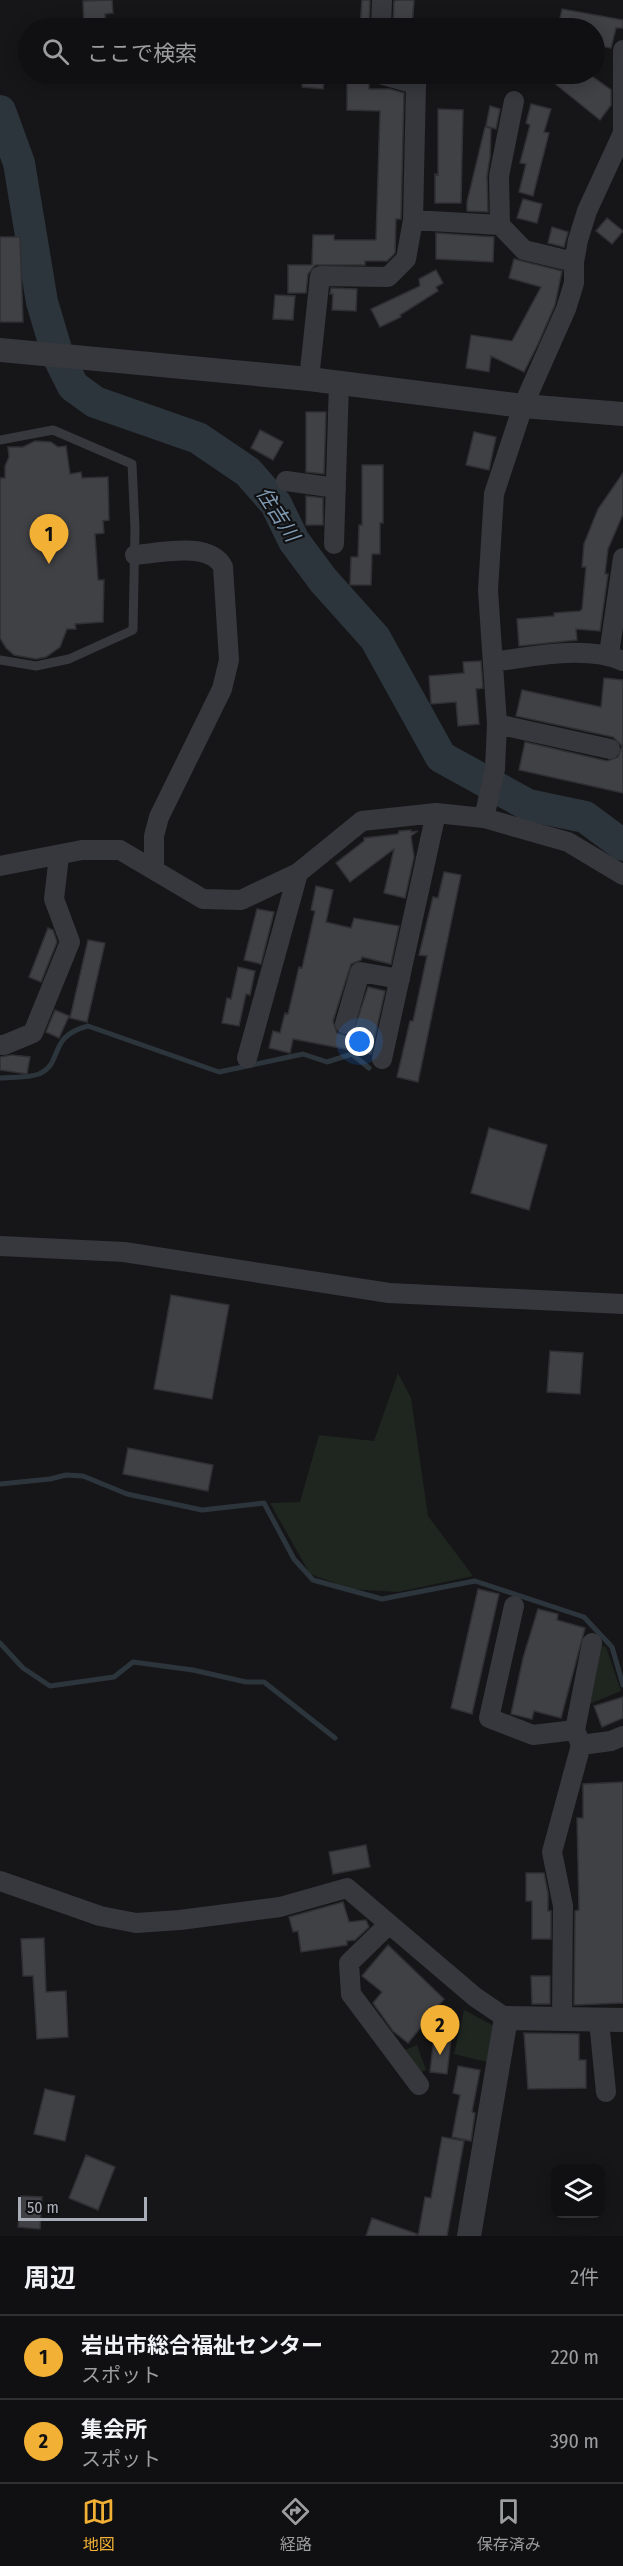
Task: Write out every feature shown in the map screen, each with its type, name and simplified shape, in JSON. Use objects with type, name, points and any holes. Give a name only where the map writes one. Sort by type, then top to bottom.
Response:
[{"type":"street","points":[[381,18],[382,0]]},
{"type":"street","points":[[487,809],[495,769],[497,724],[488,590],[494,494],[523,406],[566,309],[574,283],[574,262],[587,211],[623,133],[623,50]]},
{"type":"street","points":[[309,379],[320,276],[388,277],[406,260],[412,220],[416,84]]},
{"type":"street","points":[[514,101],[499,176],[500,225],[524,250],[574,262]]},
{"type":"street","points":[[412,220],[500,225]]},
{"type":"street","points":[[0,350],[309,379],[523,406],[623,414]]},
{"type":"street","points":[[334,544],[339,383]]},
{"type":"street","points":[[286,481],[336,488]]},
{"type":"street","points":[[135,555],[201,550],[219,558],[223,567],[229,660],[222,689],[159,817],[154,836],[154,868]]},
{"type":"street","points":[[494,662],[549,654],[616,658],[623,558]]},
{"type":"street","points":[[497,724],[610,749]]},
{"type":"street","points":[[0,866],[82,850],[120,850],[203,899],[241,900],[298,873],[362,821],[487,809],[568,842],[623,875]]},
{"type":"street","points":[[382,1059],[436,813]]},
{"type":"street","points":[[0,1044],[4,1045],[33,1033],[70,942],[54,898],[59,856]]},
{"type":"street","points":[[247,1058],[298,873]]},
{"type":"street","points":[[345,1024],[360,972],[400,979]]},
{"type":"street","points":[[0,1246],[124,1252],[389,1293],[623,1304]]},
{"type":"street","points":[[514,1606],[489,1718],[533,1735],[610,1741],[623,1737]]},
{"type":"street","points":[[562,2020],[563,1906],[552,1852],[578,1738],[592,1643]]},
{"type":"street","points":[[0,1881],[100,1916],[136,1923],[180,1920],[280,1907],[347,1888],[475,1997],[506,2018],[623,2020]]},
{"type":"street","points":[[389,1924],[349,1963],[351,1994],[419,2085]]},
{"type":"street","points":[[469,2236],[506,2018]]},
{"type":"street","points":[[599,2020],[606,2092]]},
{"type":"lane","points":[[0,440],[53,430],[132,464],[135,555],[133,630],[69,659],[36,666],[0,660]]},
{"type":"shaded area","points":[[398,1373],[411,1398],[428,1516],[473,1576],[398,1592],[351,1589],[310,1574],[270,1503],[300,1502],[319,1435],[374,1441]]},
{"type":"shaded area","points":[[599,1645],[606,1647],[621,1691],[587,1705]]},
{"type":"shaded area","points":[[464,2010],[498,2028],[491,2063],[454,2054]]},
{"type":"shaded area","points":[[417,2045],[426,2070],[419,2073],[405,2050]]},
{"type":"building","points":[[112,0],[113,13],[105,14],[105,18],[84,18],[83,1]]},
{"type":"building","points":[[362,0],[370,0],[369,18],[361,18]]},
{"type":"building","points":[[414,0],[413,18],[393,18],[394,1]]},
{"type":"building","points":[[562,9],[623,20],[623,28],[616,28],[611,48],[605,47],[605,18],[560,18]]},
{"type":"building","points":[[302,84],[324,84],[323,89],[302,87]]},
{"type":"building","points":[[347,84],[369,84],[369,89],[390,89],[404,93],[401,219],[396,219],[395,253],[387,261],[365,261],[365,265],[315,265],[308,274],[306,293],[288,293],[288,265],[312,265],[313,235],[334,235],[334,240],[376,240],[380,111],[347,110]]},
{"type":"building","points":[[555,84],[603,84],[611,90],[611,105],[600,120]]},
{"type":"building","points":[[531,104],[551,109],[544,132],[549,133],[533,196],[519,192],[526,164],[520,163],[530,125],[526,123]]},
{"type":"building","points":[[490,106],[500,109],[496,129],[486,126]]},
{"type":"building","points":[[438,109],[463,110],[461,203],[435,203],[435,174],[438,175]]},
{"type":"building","points":[[485,127],[491,128],[487,176],[488,212],[467,211],[467,202]]},
{"type":"building","points":[[523,199],[542,204],[537,223],[517,218]]},
{"type":"building","points":[[607,218],[623,231],[612,244],[596,231]]},
{"type":"building","points":[[552,227],[568,232],[564,247],[548,243]]},
{"type":"building","points":[[436,233],[494,237],[493,262],[436,259]]},
{"type":"building","points":[[0,237],[20,237],[23,322],[0,322]]},
{"type":"building","points":[[514,259],[562,271],[555,305],[538,344],[524,372],[491,356],[489,372],[466,368],[471,335],[512,341],[541,287],[509,278]]},
{"type":"building","points":[[436,270],[443,283],[436,287],[438,291],[400,315],[401,317],[380,327],[371,309],[420,286],[419,279]]},
{"type":"building","points":[[331,288],[357,289],[356,311],[332,310]]},
{"type":"building","points":[[275,295],[295,296],[293,320],[273,319]]},
{"type":"building","points":[[306,412],[326,412],[324,474],[306,472]]},
{"type":"building","points":[[260,430],[283,442],[273,460],[251,448]]},
{"type":"building","points":[[474,432],[496,437],[489,470],[466,465]]},
{"type":"building","points":[[35,441],[51,442],[58,447],[66,446],[70,474],[81,472],[82,478],[108,477],[109,520],[103,521],[104,533],[95,534],[98,580],[104,580],[103,622],[75,624],[76,629],[67,629],[60,647],[46,657],[36,659],[14,655],[0,638],[0,478],[5,478],[5,466],[9,457],[8,447],[23,447]]},
{"type":"building","points":[[362,465],[383,465],[383,523],[380,523],[380,554],[372,554],[371,585],[350,585],[351,557],[358,557],[359,525],[362,525]]},
{"type":"building","points":[[623,473],[623,514],[608,549],[605,574],[608,574],[600,631],[576,629],[577,640],[519,646],[517,619],[554,616],[554,613],[582,609],[586,567],[582,567],[584,544],[598,509]]},
{"type":"building","points":[[306,496],[323,498],[323,525],[306,525]]},
{"type":"building","points":[[481,661],[483,688],[476,689],[479,724],[458,726],[456,702],[431,704],[429,676],[464,673],[463,662]]},
{"type":"building","points":[[604,678],[623,680],[623,793],[519,770],[525,742],[607,761],[618,757],[622,746],[613,737],[516,716],[522,690],[601,707]]},
{"type":"building","points":[[411,830],[411,832],[418,831],[411,836],[414,857],[405,898],[384,893],[394,849],[350,882],[336,863],[364,841],[364,838]]},
{"type":"building","points":[[444,872],[461,875],[418,1082],[397,1077],[410,1021],[413,1021],[427,956],[419,955],[433,897],[438,898]]},
{"type":"building","points":[[316,886],[333,890],[326,922],[351,928],[354,918],[399,926],[391,964],[362,957],[361,960],[351,964],[333,1021],[337,1033],[347,1036],[353,1033],[368,987],[385,991],[371,1054],[293,1039],[290,1053],[269,1048],[273,1031],[280,1033],[285,1013],[288,1014],[299,967],[302,968],[315,911],[311,910]]},
{"type":"building","points":[[257,909],[274,912],[261,964],[244,960]]},
{"type":"building","points":[[48,928],[53,930],[57,942],[41,982],[29,977]]},
{"type":"building","points":[[88,940],[105,943],[87,1022],[70,1018]]},
{"type":"building","points":[[238,967],[255,971],[250,995],[246,994],[239,1026],[222,1023],[227,998],[231,999]]},
{"type":"building","points":[[55,1010],[69,1016],[59,1038],[46,1032]]},
{"type":"building","points":[[12,1055],[30,1057],[27,1074],[0,1070],[0,1057]]},
{"type":"building","points":[[489,1128],[547,1145],[529,1210],[471,1193]]},
{"type":"building","points":[[171,1295],[229,1305],[212,1399],[154,1389]]},
{"type":"building","points":[[550,1351],[583,1353],[580,1394],[547,1392]]},
{"type":"building","points":[[128,1448],[213,1465],[208,1491],[123,1474]]},
{"type":"building","points":[[478,1589],[499,1594],[472,1714],[451,1708]]},
{"type":"building","points":[[538,1609],[558,1614],[557,1620],[585,1628],[561,1718],[534,1711],[532,1719],[511,1714],[523,1658]]},
{"type":"building","points":[[623,1697],[623,1718],[602,1727],[594,1706]]},
{"type":"building","points":[[623,1782],[623,2003],[574,2005],[575,1911],[579,1910],[577,1818],[583,1818],[583,1784]]},
{"type":"building","points":[[366,1845],[370,1867],[333,1874],[329,1852]]},
{"type":"building","points":[[526,1873],[544,1873],[548,1893],[548,1911],[551,1911],[551,1939],[532,1939],[532,1901],[526,1901]]},
{"type":"building","points":[[343,1902],[349,1922],[366,1920],[369,1927],[355,1940],[347,1941],[347,1945],[301,1952],[298,1931],[293,1932],[289,1917]]},
{"type":"building","points":[[44,1938],[46,1992],[66,1991],[68,2037],[37,2039],[33,1976],[23,1976],[21,1939]]},
{"type":"building","points":[[388,1945],[444,1999],[408,2043],[393,2031],[373,2003],[382,1992],[362,1976]]},
{"type":"building","points":[[531,1976],[550,1976],[550,2004],[532,2004]]},
{"type":"building","points":[[524,2033],[579,2034],[579,2060],[586,2060],[586,2088],[528,2089]]},
{"type":"building","points":[[434,2037],[451,2039],[447,2074],[430,2072]]},
{"type":"building","points":[[458,2066],[480,2070],[472,2112],[475,2113],[471,2141],[452,2137],[460,2095],[453,2093]]},
{"type":"building","points":[[45,2089],[75,2096],[65,2141],[34,2134]]},
{"type":"building","points":[[442,2137],[464,2141],[447,2236],[418,2236],[425,2197],[431,2198]]},
{"type":"building","points":[[86,2155],[115,2167],[98,2210],[69,2198]]},
{"type":"building","points":[[21,2196],[42,2197],[40,2229],[18,2227]]},
{"type":"building","points":[[372,2218],[417,2234],[416,2236],[366,2236]]},
{"type":"waterway","name":"住吉川","points":[[0,111],[19,163],[42,302],[58,356],[73,386],[95,402],[198,438],[248,472],[276,504],[294,541],[323,580],[375,638],[441,757],[528,805],[585,817],[623,845]]},
{"type":"waterway","points":[[0,1078],[39,1074],[52,1063],[66,1036],[88,1026],[219,1072],[303,1054],[327,1062],[352,1054],[369,1068]]},
{"type":"waterway","points":[[0,1484],[50,1479],[66,1475],[83,1476],[127,1494],[202,1510],[264,1503],[294,1559],[313,1580],[382,1599],[475,1581],[584,1617],[612,1647],[623,1685]]},
{"type":"waterway","points":[[0,1643],[23,1668],[50,1686],[114,1677],[133,1662],[193,1670],[246,1682],[264,1682],[335,1738]]},
{"type":"place","name":"岩出市総合福祉センター","points":[[49,564]]},
{"type":"place","name":"集会所","points":[[440,2055]]}]
